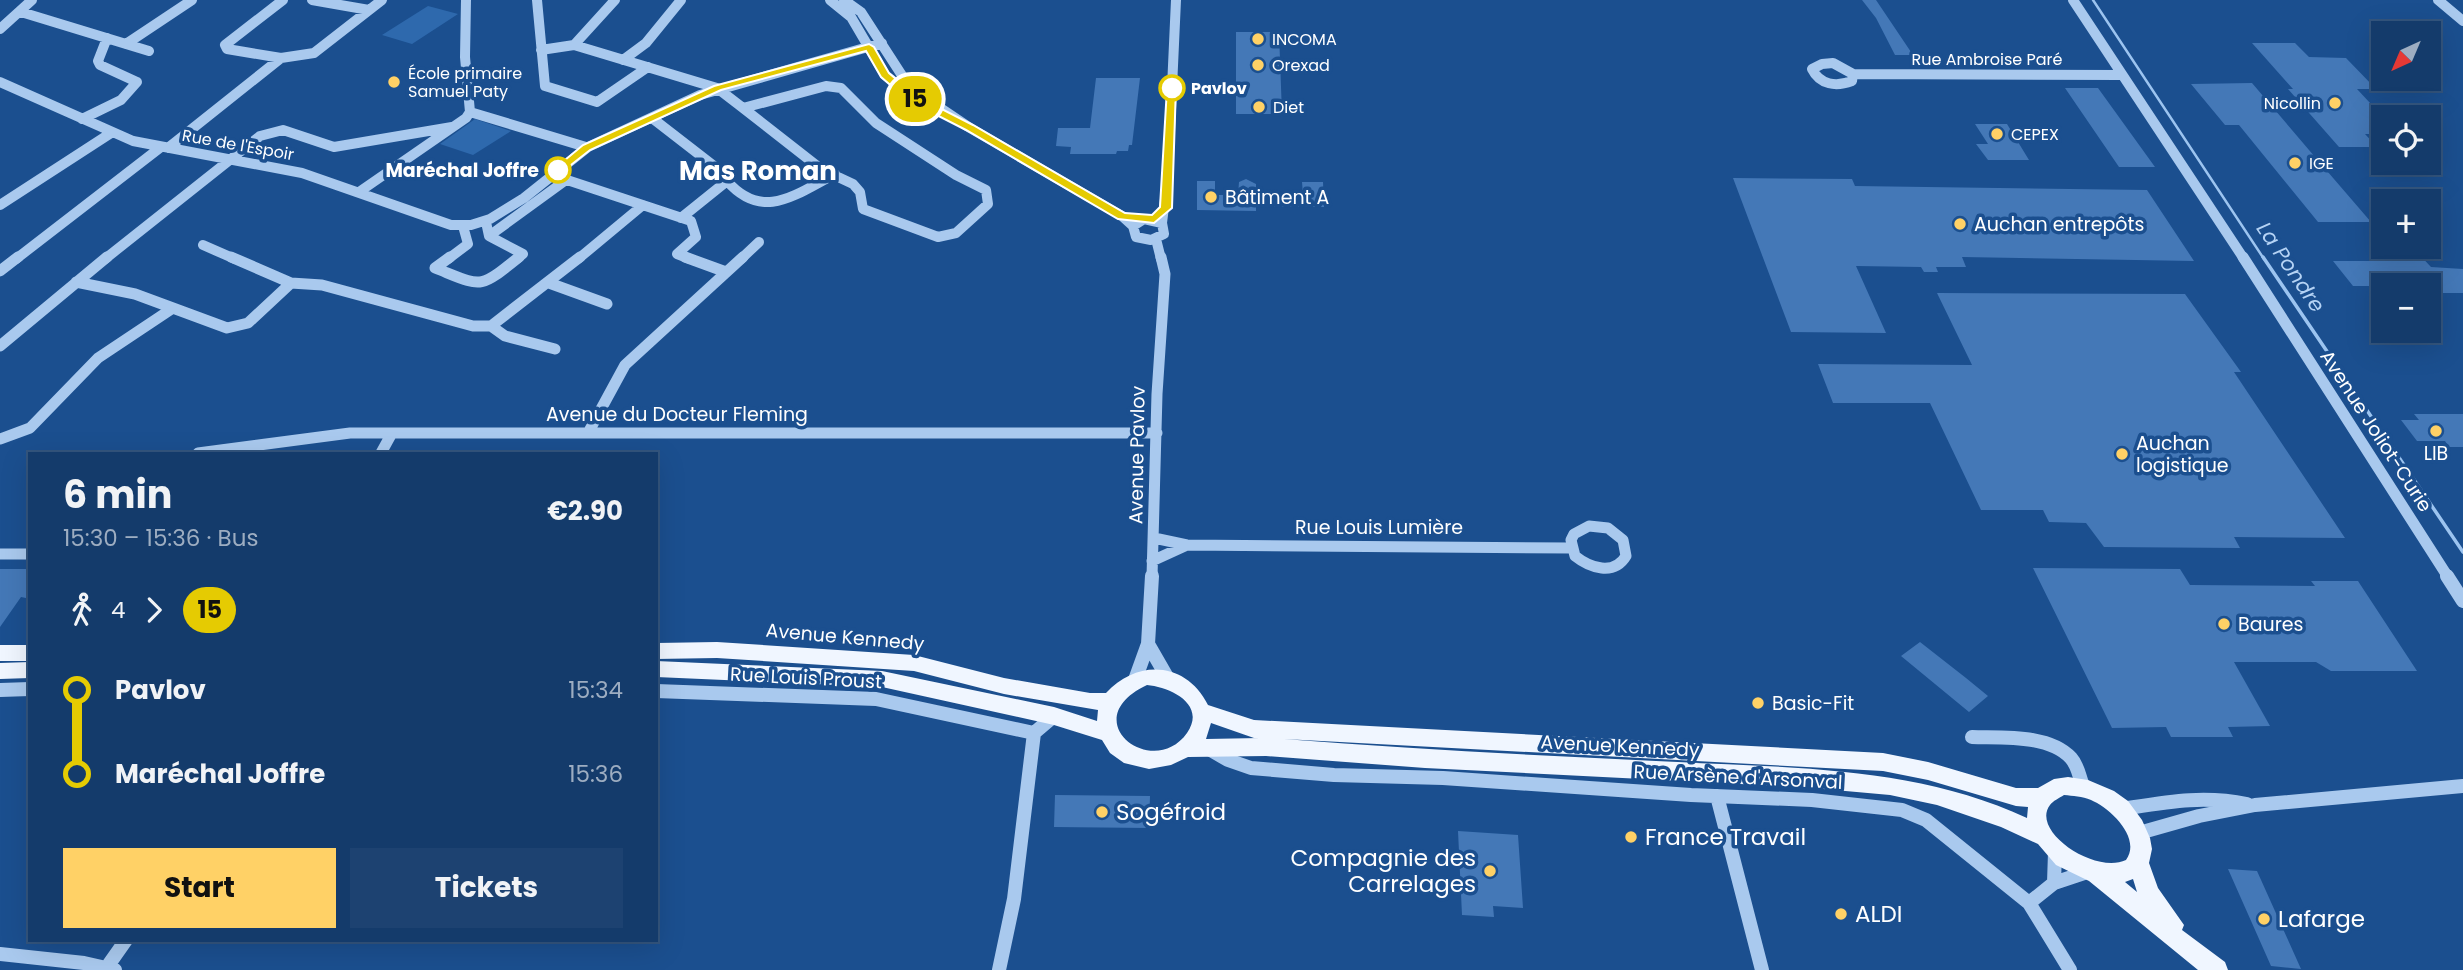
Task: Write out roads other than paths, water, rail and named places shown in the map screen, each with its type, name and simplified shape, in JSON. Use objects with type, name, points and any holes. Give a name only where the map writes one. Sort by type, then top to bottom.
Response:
[{"type":"main road","name":"Avenue Kennedy","points":[[658,651],[717,650],[914,663],[1004,686],[1090,702],[1110,701]]},
{"type":"main road","points":[[0,653],[28,653]]},
{"type":"main road","name":"Avenue Kennedy","points":[[658,668],[882,679],[1054,716],[1108,733]]},
{"type":"main road","points":[[0,671],[28,670]]},
{"type":"main road","points":[[1167,677],[1190,690],[1201,711],[1200,725],[1195,737],[1185,748],[1172,756],[1157,760],[1141,759],[1127,754],[1115,745],[1108,733],[1106,711],[1110,701],[1125,685],[1135,680],[1167,677]]},
{"type":"main road","name":"Avenue Kennedy","points":[[1201,711],[1254,729],[1883,762],[1928,771],[2016,797],[2041,798],[2049,790],[2061,786],[2084,788],[2111,800],[2122,809],[2139,833]]},
{"type":"main road","name":"Avenue Kennedy","points":[[1185,748],[1266,747],[1425,760],[1801,778],[1890,786],[1937,796],[2006,819],[2049,845],[2135,902],[2160,927],[2217,970]]},
{"type":"main road","points":[[2041,798],[2036,809],[2037,823],[2049,845]]},
{"type":"main road","points":[[2139,833],[2142,844],[2138,862],[2143,879],[2161,911],[2217,970]]},
{"type":"main road","points":[[2092,873],[2114,876],[2128,871],[2138,862]]},
{"type":"street","points":[[17,0],[107,38],[149,51]]},
{"type":"street","points":[[126,44],[192,0]]},
{"type":"street","points":[[283,0],[225,45],[227,49],[281,58],[314,54],[382,0]]},
{"type":"street","points":[[312,0],[369,10]]},
{"type":"street","points":[[466,0],[470,113]]},
{"type":"street","points":[[537,0],[545,86],[597,102],[648,67]]},
{"type":"street","points":[[574,45],[615,0]]},
{"type":"street","points":[[624,60],[646,43],[681,0]]},
{"type":"street","points":[[830,0],[851,17],[885,75],[898,88],[932,110],[970,128]]},
{"type":"street","points":[[844,0],[861,12],[903,77],[921,95],[970,128],[1122,216],[1133,226],[1153,220],[1166,208],[1176,0]]},
{"type":"street","name":"Avenue Joliot-Curie","points":[[2073,0],[2201,197],[2242,255],[2463,601]]},
{"type":"street","points":[[2438,0],[2463,21]]},
{"type":"street","points":[[0,29],[27,5]]},
{"type":"street","points":[[82,119],[126,96],[137,82],[100,65],[98,61],[107,38]]},
{"type":"street","points":[[489,236],[523,254],[491,279],[476,284],[435,268],[468,244],[469,226],[486,222],[504,212],[586,148],[718,88],[882,44]]},
{"type":"street","points":[[541,50],[574,45],[718,88],[742,108],[821,169],[835,174],[860,192],[863,209],[938,237],[957,233],[988,204],[986,190],[956,175],[876,123],[841,88],[826,86],[742,108]]},
{"type":"street","points":[[0,271],[281,58]]},
{"type":"street","name":"Rue Ambroise Paré","points":[[1853,74],[2122,75]]},
{"type":"street","name":"Rue de l'Espoir","points":[[0,82],[111,133],[164,147],[302,173],[452,225],[469,226]]},
{"type":"street","points":[[359,192],[470,113]]},
{"type":"street","points":[[470,113],[586,148]]},
{"type":"street","points":[[652,118],[723,173],[738,197],[760,205],[780,201],[835,174]]},
{"type":"street","points":[[0,346],[228,159],[260,136],[283,131],[334,148],[452,127]]},
{"type":"street","points":[[0,205],[111,133]]},
{"type":"street","points":[[552,175],[691,222],[696,237],[677,254],[726,272]]},
{"type":"street","points":[[489,236],[566,180]]},
{"type":"street","points":[[681,218],[727,181]]},
{"type":"street","points":[[491,326],[550,283],[643,205]]},
{"type":"street","points":[[1122,216],[1153,220],[1165,231],[1151,239]]},
{"type":"street","points":[[486,222],[489,236]]},
{"type":"street","name":"Avenue Pavlov","points":[[1133,226],[1136,237],[1151,239],[1163,266],[1148,644],[1135,680]]},
{"type":"street","points":[[588,433],[625,365],[759,242]]},
{"type":"street","points":[[204,245],[291,283],[322,285],[473,326],[491,326],[505,336],[555,349]]},
{"type":"street","points":[[76,282],[135,294],[226,328],[248,323],[291,283]]},
{"type":"street","points":[[550,283],[607,304]]},
{"type":"street","points":[[0,439],[30,428],[98,358],[173,308]]},
{"type":"street","name":"Avenue du Docteur Fleming","points":[[206,452],[349,433],[1157,433]]},
{"type":"street","points":[[382,452],[392,433]]},
{"type":"street","name":"Rue Louis Lumière","points":[[1154,538],[1187,545],[1571,548]]},
{"type":"street","name":"Rue Louis Lumière","points":[[1152,561],[1187,545]]},
{"type":"street","points":[[0,554],[28,554]]},
{"type":"street","points":[[1148,644],[1167,677]]},
{"type":"street","points":[[0,690],[28,689]]},
{"type":"street","name":"Rue Louis Proust","points":[[658,691],[876,699],[1034,733]]},
{"type":"street","points":[[999,970],[1014,899],[1034,733],[1054,716]]},
{"type":"street","points":[[1972,737],[2048,744],[2077,765],[2084,788]]},
{"type":"street","name":"Rue Arsène d'Arsonval","points":[[1208,749],[1251,768],[1812,800],[1902,810],[1926,820],[2029,903],[2070,970]]},
{"type":"street","points":[[2139,833],[2199,816],[2255,805],[2463,786]]},
{"type":"street","points":[[1717,796],[1762,970]]},
{"type":"street","points":[[2122,809],[2182,799],[2216,798],[2255,805]]},
{"type":"street","points":[[2049,845],[2054,883]]},
{"type":"street","points":[[2029,903],[2054,883],[2092,873]]},
{"type":"street","points":[[0,954],[111,968],[125,942]]},
{"type":"waterway","name":"La Pondre","points":[[2093,0],[2264,259]]},
{"type":"waterway","name":"La Pondre","points":[[2263,257],[2463,552]]},
{"type":"place","name":"INCOMA","points":[[1258,39]]},
{"type":"place","name":"Orexad","points":[[1258,65]]},
{"type":"place","name":"École primaire Samuel Paty","points":[[394,82]]},
{"type":"place","name":"Pavlov","points":[[1172,88]]},
{"type":"place","name":"Nicollin","points":[[2335,103]]},
{"type":"place","name":"Diet","points":[[1259,107]]},
{"type":"place","name":"CEPEX","points":[[1997,134]]},
{"type":"place","name":"IGE","points":[[2295,163]]},
{"type":"place","name":"Maréchal Joffre","points":[[558,170]]},
{"type":"place","name":"Bâtiment A","points":[[1211,197]]},
{"type":"place","name":"Auchan entrepôts","points":[[1960,224]]},
{"type":"place","name":"LIB","points":[[2436,431]]},
{"type":"place","name":"Auchan logistique","points":[[2122,454]]},
{"type":"place","name":"Baures","points":[[2224,624]]},
{"type":"place","name":"Basic-Fit","points":[[1758,703]]},
{"type":"place","name":"Sogéfroid","points":[[1102,812]]},
{"type":"place","name":"France Travail","points":[[1631,837]]},
{"type":"place","name":"Compagnie des Carrelages","points":[[1490,871]]},
{"type":"place","name":"ALDI","points":[[1841,914]]},
{"type":"place","name":"Lafarge","points":[[2264,919]]},
{"type":"district","name":"Mas Roman","points":[[758,171]]}]
